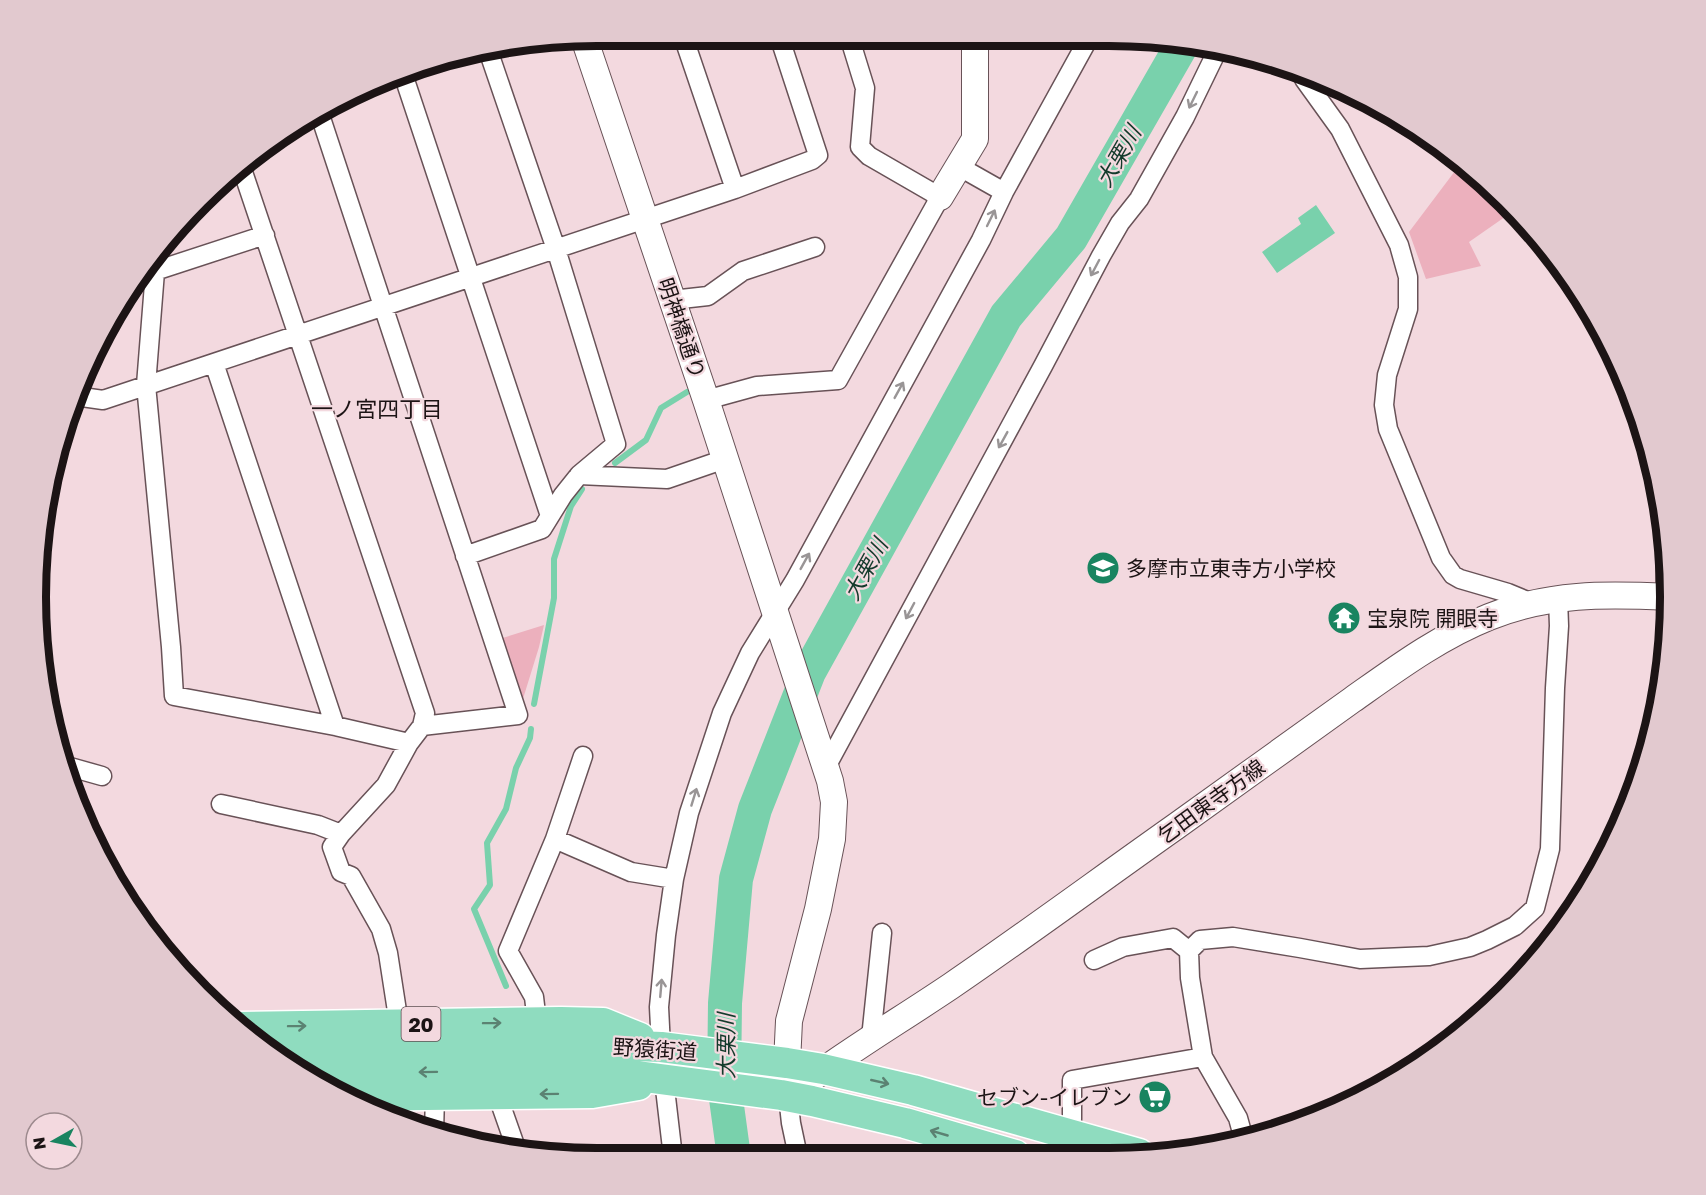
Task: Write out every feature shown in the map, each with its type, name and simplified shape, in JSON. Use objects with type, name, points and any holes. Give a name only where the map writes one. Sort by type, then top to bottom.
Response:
[{"type":"main road","name":"20","points":[[252,1027],[603,1023],[664,1047]]},
{"type":"main road","name":"野猿街道","points":[[282,1050],[592,1044],[664,1047],[823,1069],[913,1090],[1117,1148]]},
{"type":"main road","name":"野猿街道","points":[[320,1074],[592,1070],[784,1096],[905,1123],[991,1148]]},
{"type":"main road","name":"20","points":[[362,1096],[592,1093],[667,1080]]},
{"type":"street","points":[[686,46],[735,189]]},
{"type":"street","points":[[84,397],[103,400],[735,189],[812,160],[818,155],[782,46]]},
{"type":"street","points":[[852,46],[865,88],[860,147],[869,156],[940,196]]},
{"type":"street","points":[[706,400],[757,386],[838,380],[940,196],[975,139],[975,46]]},
{"type":"street","points":[[664,1047],[659,1007],[674,879],[689,813],[719,723],[750,653],[776,615],[1084,46]]},
{"type":"street","name":"明神橋通り","points":[[587,47],[706,400],[825,765],[834,802],[832,839],[818,909],[789,1021],[782,1062],[784,1096]]},
{"type":"street","points":[[465,556],[542,529],[563,495],[579,475],[616,444],[556,249],[490,57]]},
{"type":"street","points":[[825,765],[1044,366],[1101,256],[1144,190],[1185,117],[1214,57]]},
{"type":"street","points":[[405,81],[550,516]]},
{"type":"street","points":[[1307,84],[1340,129],[1399,245],[1406,265],[1409,291],[1408,309],[1387,375],[1384,405],[1388,429],[1440,558],[1453,575],[1460,579],[1508,593],[1532,603]]},
{"type":"street","points":[[322,120],[518,715],[422,726]]},
{"type":"street","points":[[958,166],[1004,192]]},
{"type":"street","points":[[244,175],[425,713],[422,726],[409,743],[386,785],[332,847],[341,872],[351,876],[381,928],[388,953],[399,1024]]},
{"type":"street","points":[[159,264],[265,235]]},
{"type":"street","points":[[672,300],[708,296],[743,272],[815,247]]},
{"type":"street","points":[[155,269],[146,385],[174,696],[335,726],[409,743]]},
{"type":"street","points":[[214,363],[335,726]]},
{"type":"street","points":[[579,475],[667,479],[725,459]]},
{"type":"street","name":"乞田東寺方線","points":[[784,1096],[982,964],[1418,654],[1465,627],[1532,603],[1558,598],[1608,594],[1660,597]]},
{"type":"street","points":[[1242,1132],[1238,1118],[1203,1057],[1190,978],[1189,951],[1200,940],[1233,938],[1360,959],[1429,956],[1470,947],[1487,940],[1515,926],[1535,908],[1550,849],[1559,626],[1558,598]]},
{"type":"street","points":[[537,1022],[534,997],[508,951],[555,839],[583,756]]},
{"type":"street","points":[[74,768],[102,776]]},
{"type":"street","points":[[221,804],[318,825],[341,834]]},
{"type":"street","points":[[555,839],[631,872],[674,879]]},
{"type":"street","points":[[871,1038],[882,933]]},
{"type":"street","points":[[1094,960],[1123,947],[1173,938],[1189,951]]},
{"type":"street","points":[[1070,1134],[1072,1080],[1203,1057]]},
{"type":"street","points":[[667,1080],[673,1148]]},
{"type":"street","points":[[497,1094],[514,1142]]},
{"type":"street","points":[[434,1123],[435,1095]]},
{"type":"street","points":[[784,1096],[796,1148]]},
{"type":"shaded area","points":[[1456,170],[1506,216],[1469,242],[1481,266],[1426,279],[1409,232]]},
{"type":"shaded area","points":[[1316,205],[1335,233],[1277,273],[1262,252],[1301,224],[1298,218]]},
{"type":"shaded area","points":[[544,625],[539,647],[518,715],[493,641]]},
{"type":"waterway","name":"大栗川","points":[[733,1148],[724,1084],[725,1003],[736,879],[755,809],[809,672],[1006,316],[1071,238],[1178,51]]},
{"type":"waterway","points":[[615,463],[646,440],[661,408],[687,392]]},
{"type":"waterway","points":[[534,704],[554,598],[554,559],[571,506],[582,489]]},
{"type":"waterway","points":[[506,986],[474,909],[490,885],[487,843],[506,809],[516,768],[530,738],[531,729]]},
{"type":"place","name":"多摩市立東寺方小学校","points":[[1103,568]]},
{"type":"place","name":"宝泉院 開眼寺","points":[[1344,618]]},
{"type":"place","name":"セブン-イレブン","points":[[1155,1097]]},
{"type":"district","name":"一ノ宮四丁目","points":[[377,408]]}]
